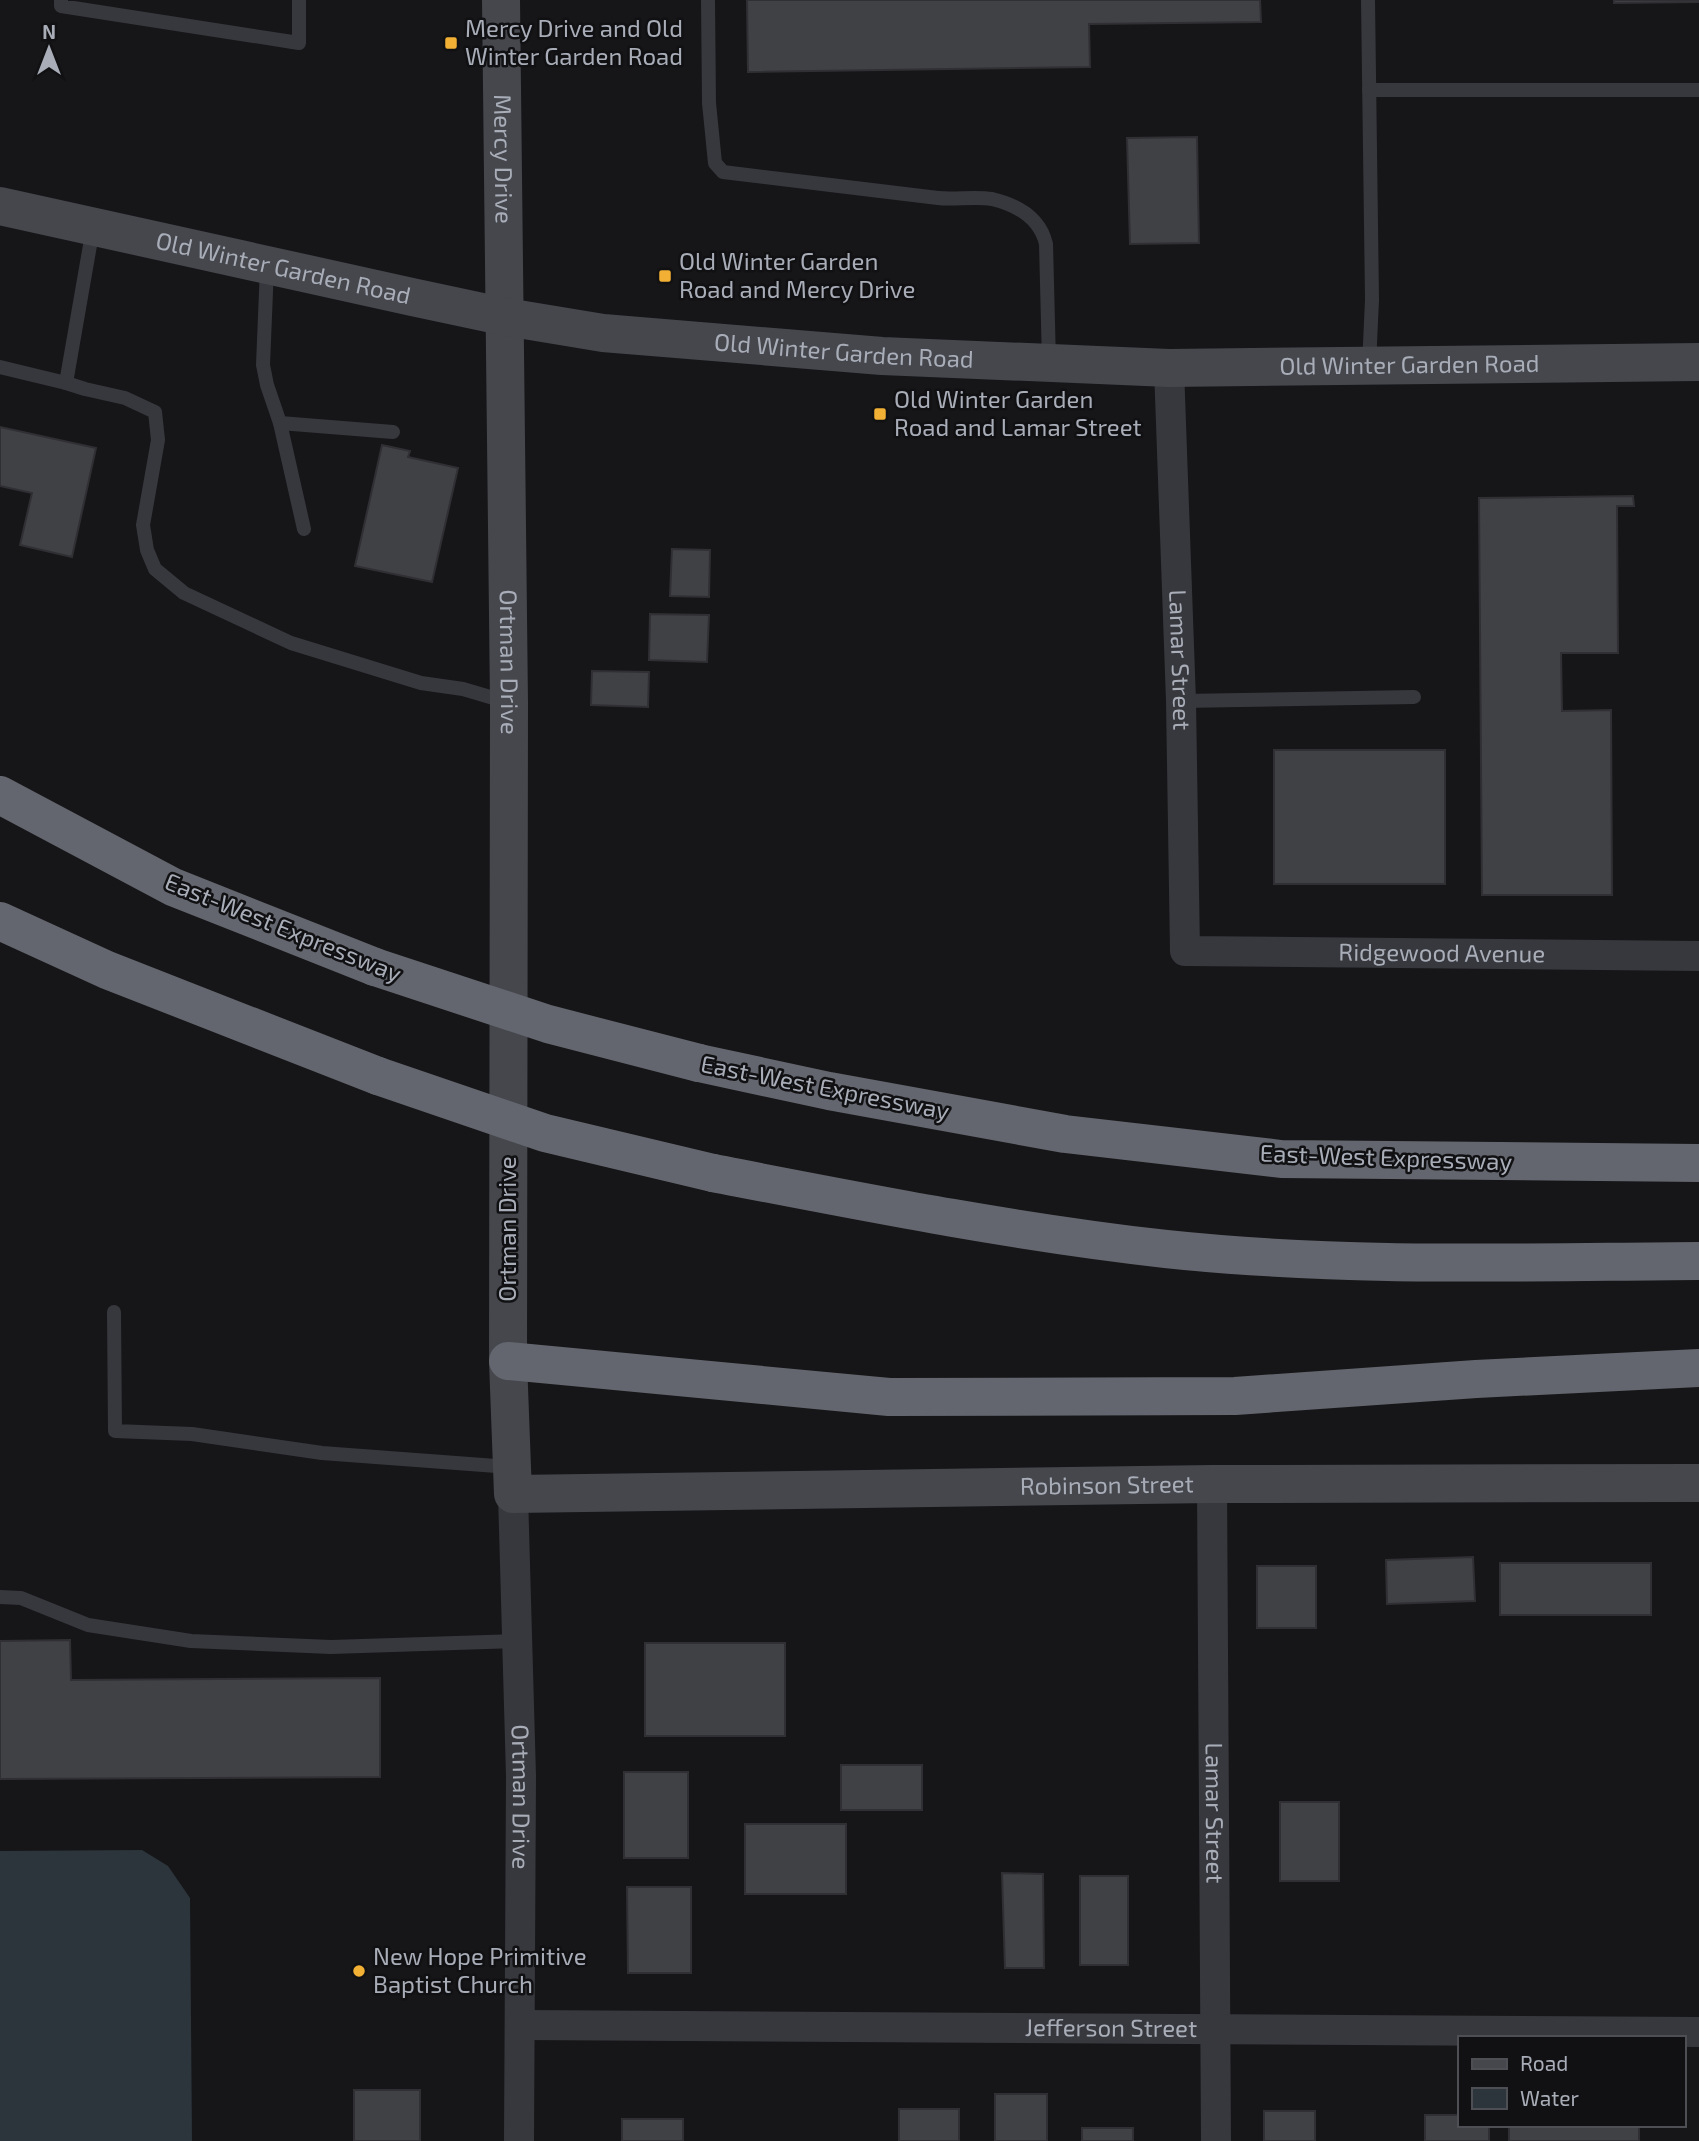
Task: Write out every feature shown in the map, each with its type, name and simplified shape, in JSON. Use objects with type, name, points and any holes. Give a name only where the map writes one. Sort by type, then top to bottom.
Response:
[{"type":"highway","name":"East-West Expressway","points":[[0,795],[173,887],[375,967],[548,1024],[699,1063],[829,1091],[1065,1134],[1281,1158],[1699,1163]]},
{"type":"highway","points":[[0,921],[107,970],[379,1076],[545,1133],[713,1173],[929,1215],[1167,1249],[1363,1262],[1699,1261]]},
{"type":"highway","points":[[508,1361],[889,1397],[1235,1396],[1476,1379],[1699,1368]]},
{"type":"main road","name":"Mercy Drive","points":[[501,0],[506,317]]},
{"type":"main road","name":"Old Winter Garden Road","points":[[0,206],[506,317],[629,335],[882,356],[1169,368],[1699,362]]},
{"type":"main road","name":"Ortman Drive","points":[[506,317],[509,703],[508,1361],[512,1481]]},
{"type":"main road","name":"Robinson Street","points":[[512,1481],[1699,1483]]},
{"type":"street","name":"Lamar Street","points":[[1169,368],[1181,701],[1185,951]]},
{"type":"street","name":"Ridgewood Avenue","points":[[1185,951],[1699,956]]},
{"type":"street","name":"Ortman Drive","points":[[512,1481],[522,1776],[519,2141]]},
{"type":"street","name":"Lamar Street","points":[[1212,1484],[1216,2141]]},
{"type":"street","name":"Jefferson Street","points":[[521,2025],[1699,2032]]},
{"type":"lane","points":[[61,0],[61,6],[299,43],[299,0]]},
{"type":"lane","points":[[708,0],[709,103],[715,163],[723,172],[945,199],[991,199],[1022,211],[1033,218],[1043,233],[1046,244],[1049,363]]},
{"type":"lane","points":[[1367,0],[1372,300],[1369,366]]},
{"type":"lane","points":[[1369,90],[1699,90]]},
{"type":"lane","points":[[66,383],[93,226]]},
{"type":"lane","points":[[267,265],[263,365],[280,423],[304,529]]},
{"type":"lane","points":[[0,367],[125,398],[155,412],[158,440],[143,526],[147,550],[155,569],[184,593],[290,643],[421,683],[463,689],[509,703]]},
{"type":"lane","points":[[280,423],[393,432]]},
{"type":"lane","points":[[1181,701],[1414,697]]},
{"type":"lane","points":[[114,1312],[115,1430],[192,1434],[512,1481]]},
{"type":"lane","points":[[0,1597],[21,1598],[88,1625],[191,1641],[331,1647],[517,1641]]},
{"type":"water","points":[[142,1850],[168,1866],[190,1898],[192,2141],[0,2141],[0,1851]]},
{"type":"building","points":[[747,0],[1260,0],[1261,22],[1089,24],[1090,67],[748,72]]},
{"type":"building","points":[[1614,0],[1699,0],[1699,2],[1614,3]]},
{"type":"building","points":[[1197,137],[1199,243],[1130,244],[1127,138]]},
{"type":"building","points":[[0,427],[96,448],[72,557],[20,545],[32,493],[0,486]]},
{"type":"building","points":[[382,445],[410,451],[408,457],[458,468],[432,582],[355,566]]},
{"type":"building","points":[[1633,496],[1634,506],[1617,506],[1618,653],[1561,653],[1562,711],[1611,710],[1612,895],[1482,895],[1479,498]]},
{"type":"building","points":[[672,549],[710,550],[709,597],[670,596]]},
{"type":"building","points":[[650,614],[709,615],[707,662],[649,660]]},
{"type":"building","points":[[592,671],[649,672],[648,707],[591,705]]},
{"type":"building","points":[[1274,750],[1445,750],[1445,884],[1274,884]]},
{"type":"building","points":[[1473,1557],[1475,1601],[1387,1604],[1386,1560]]},
{"type":"building","points":[[1500,1563],[1651,1563],[1651,1615],[1500,1615]]},
{"type":"building","points":[[1257,1566],[1316,1566],[1316,1628],[1257,1628]]},
{"type":"building","points":[[70,1640],[71,1680],[380,1678],[380,1777],[0,1779],[0,1641]]},
{"type":"building","points":[[645,1643],[785,1643],[785,1736],[645,1736]]},
{"type":"building","points":[[841,1765],[922,1765],[922,1810],[841,1810]]},
{"type":"building","points":[[624,1772],[688,1772],[688,1858],[624,1858]]},
{"type":"building","points":[[1280,1802],[1339,1802],[1339,1881],[1280,1881]]},
{"type":"building","points":[[745,1824],[846,1824],[846,1894],[745,1894]]},
{"type":"building","points":[[1002,1873],[1043,1874],[1044,1968],[1005,1968]]},
{"type":"building","points":[[1080,1876],[1128,1876],[1128,1965],[1080,1965]]},
{"type":"building","points":[[627,1887],[691,1887],[691,1973],[628,1973]]},
{"type":"building","points":[[354,2090],[420,2090],[420,2141],[354,2141]]},
{"type":"building","points":[[995,2094],[1047,2094],[1047,2141],[995,2141]]},
{"type":"building","points":[[899,2109],[959,2109],[959,2141],[899,2141]]},
{"type":"building","points":[[1264,2111],[1315,2111],[1315,2141],[1264,2141]]},
{"type":"building","points":[[1425,2115],[1458,2115],[1458,2127],[1489,2127],[1489,2141],[1425,2141]]},
{"type":"building","points":[[622,2119],[683,2119],[683,2141],[622,2141]]},
{"type":"building","points":[[1509,2127],[1639,2127],[1639,2141],[1509,2141]]},
{"type":"building","points":[[1082,2128],[1133,2128],[1133,2141],[1082,2141]]},
{"type":"place","name":"Mercy Drive and Old Winter Garden Road","points":[[451,43]]},
{"type":"place","name":"Old Winter Garden Road and Mercy Drive","points":[[665,276]]},
{"type":"place","name":"Old Winter Garden Road and Lamar Street","points":[[880,414]]},
{"type":"place","name":"New Hope Primitive Baptist Church","points":[[359,1971]]}]
